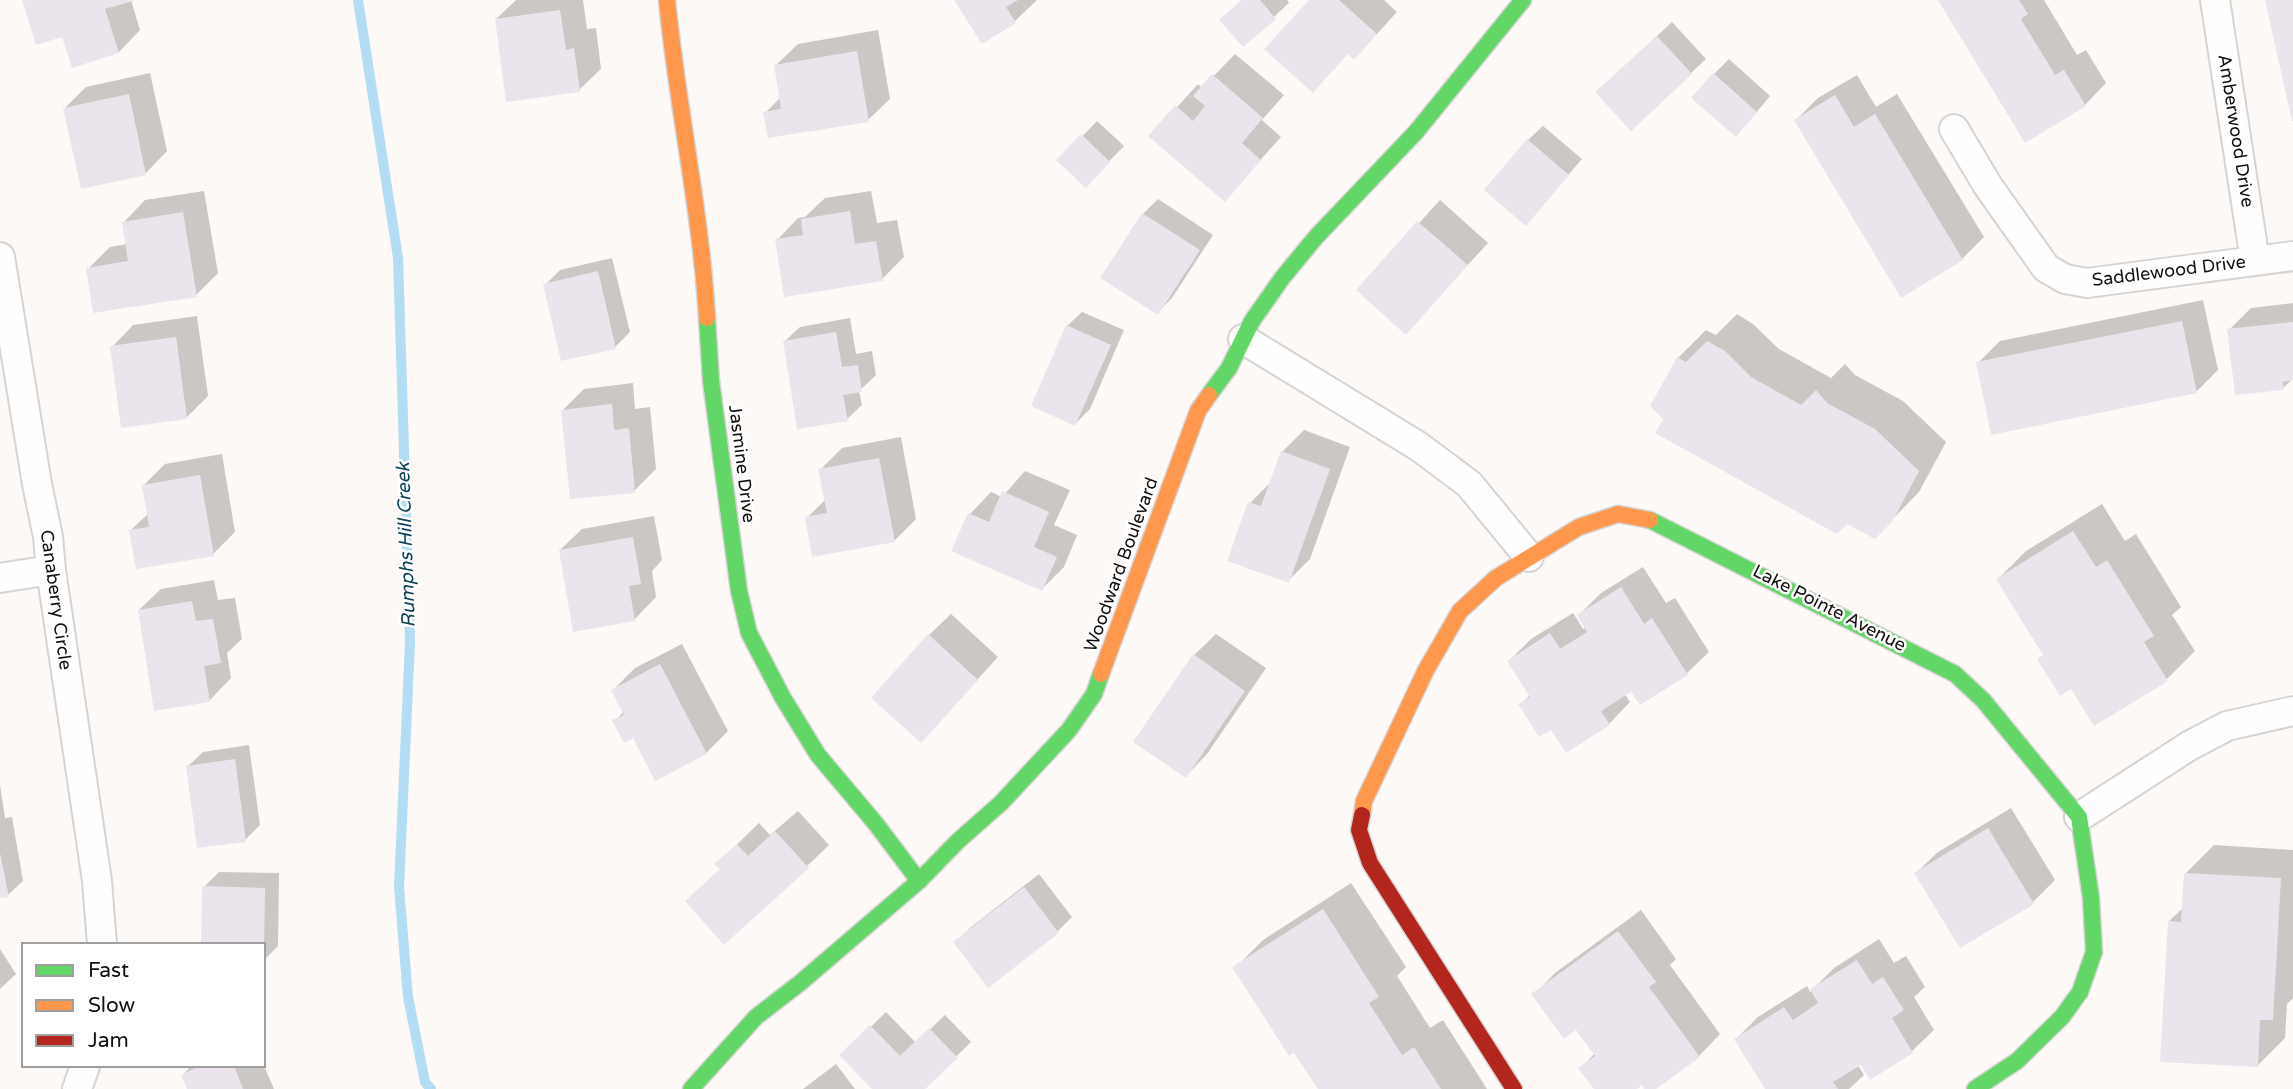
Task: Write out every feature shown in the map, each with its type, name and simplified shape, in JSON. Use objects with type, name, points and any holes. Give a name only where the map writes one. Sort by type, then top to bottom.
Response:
[{"type":"street","name":"Jasmine Drive","points":[[667,0],[673,66],[696,206],[706,294],[711,381],[738,591],[749,632],[783,698],[818,755],[919,881]]},
{"type":"street","name":"Woodward Boulevard","points":[[691,1089],[756,1017],[800,984],[919,881],[958,841],[1001,803],[1069,730],[1094,694],[1198,411],[1229,368],[1252,321],[1315,237],[1416,132],[1524,0]]},
{"type":"street","name":"Amberwood Drive","points":[[2214,0],[2255,261]]},
{"type":"street","name":"Saddlewood Drive","points":[[1954,129],[1988,186],[2046,268],[2065,279],[2087,283],[2293,256]]},
{"type":"street","name":"Canaberry Circle","points":[[0,257],[48,537],[97,881],[102,942]]},
{"type":"street","points":[[1243,339],[1418,446],[1469,484],[1529,557]]},
{"type":"street","name":"Lake Pointe Avenue","points":[[1514,1089],[1370,863],[1359,830],[1364,801],[1426,670],[1460,611],[1496,578],[1579,527],[1618,514],[1655,521],[1955,674],[1983,700],[2080,817]]},
{"type":"street","points":[[0,578],[51,570]]},
{"type":"street","points":[[1975,1089],[2017,1061],[2062,1017],[2080,992],[2094,952],[2091,898],[2080,817],[2189,746],[2227,726],[2293,711]]},
{"type":"street","points":[[77,1089],[84,1068]]},
{"type":"building","points":[[22,0],[133,1],[105,9],[119,53],[72,68],[62,37],[36,45]]},
{"type":"building","points":[[954,0],[1018,0],[1006,7],[1016,23],[982,44]]},
{"type":"building","points":[[1241,0],[1260,0],[1276,19],[1243,47],[1219,20]]},
{"type":"building","points":[[1309,0],[1339,0],[1377,34],[1354,60],[1347,54],[1313,93],[1264,49]]},
{"type":"building","points":[[1938,0],[2019,0],[2028,14],[2021,19],[2055,75],[2064,70],[2086,106],[2025,143]]},
{"type":"building","points":[[2265,0],[2293,0],[2293,121],[2292,121]]},
{"type":"building","points":[[560,10],[566,50],[574,48],[580,92],[506,102],[495,19]]},
{"type":"building","points":[[1657,36],[1692,74],[1631,131],[1595,92]]},
{"type":"building","points":[[857,51],[869,122],[768,138],[763,112],[781,109],[774,65]]},
{"type":"building","points":[[1713,73],[1757,112],[1736,137],[1691,98]]},
{"type":"building","points":[[1212,74],[1263,118],[1242,143],[1261,160],[1225,202],[1148,136],[1175,105],[1193,121],[1205,106],[1193,96]]},
{"type":"building","points":[[129,94],[146,175],[81,189],[63,108]]},
{"type":"building","points":[[1835,95],[1854,127],[1875,114],[1963,260],[1901,298],[1794,120]]},
{"type":"building","points":[[1081,134],[1110,162],[1086,188],[1056,160]]},
{"type":"building","points":[[1527,139],[1569,175],[1526,226],[1484,190]]},
{"type":"building","points":[[850,211],[855,244],[876,241],[883,281],[784,297],[775,239],[803,235],[801,219]]},
{"type":"building","points":[[183,212],[197,297],[93,313],[86,268],[128,261],[122,222]]},
{"type":"building","points":[[1142,213],[1200,250],[1158,315],[1100,278]]},
{"type":"building","points":[[1417,221],[1468,265],[1406,335],[1356,290]]},
{"type":"building","points":[[598,271],[616,349],[561,361],[543,284]]},
{"type":"building","points":[[2182,321],[2197,393],[1991,435],[1976,362]]},
{"type":"building","points":[[2293,322],[2293,380],[2283,382],[2284,390],[2235,395],[2227,329]]},
{"type":"building","points":[[1066,325],[1111,345],[1075,426],[1031,406]]},
{"type":"building","points":[[836,332],[842,367],[858,365],[862,392],[843,395],[848,421],[797,429],[783,341]]},
{"type":"building","points":[[176,337],[187,419],[121,428],[110,346]]},
{"type":"building","points":[[1707,341],[1725,351],[1751,377],[1801,405],[1816,390],[1827,403],[1875,429],[1919,471],[1892,522],[1875,539],[1847,524],[1837,534],[1655,433],[1663,419],[1650,406],[1677,357],[1686,362]]},
{"type":"building","points":[[612,404],[614,430],[629,428],[635,493],[570,499],[561,410]]},
{"type":"building","points":[[1281,451],[1330,469],[1289,583],[1227,561],[1248,502],[1261,506]]},
{"type":"building","points":[[879,458],[895,542],[812,557],[805,517],[827,513],[818,469]]},
{"type":"building","points":[[200,475],[214,556],[136,569],[129,530],[149,527],[142,485]]},
{"type":"building","points":[[1002,491],[1049,512],[1034,547],[1057,557],[1042,591],[951,551],[968,513],[989,522]]},
{"type":"building","points":[[2073,531],[2096,567],[2107,560],[2154,636],[2144,642],[2168,681],[2094,726],[2071,689],[2060,696],[2037,659],[2043,655],[1996,579]]},
{"type":"building","points":[[633,537],[641,584],[629,586],[635,621],[573,632],[559,550]]},
{"type":"building","points":[[1621,587],[1644,624],[1652,618],[1688,675],[1640,705],[1631,692],[1601,711],[1610,725],[1566,753],[1551,730],[1539,737],[1518,704],[1530,697],[1507,661],[1550,633],[1560,649],[1587,632],[1577,615]]},
{"type":"building","points":[[192,601],[196,621],[213,619],[221,663],[204,666],[210,702],[154,711],[138,610]]},
{"type":"building","points":[[928,634],[978,680],[921,743],[871,698]]},
{"type":"building","points":[[1193,654],[1245,691],[1186,778],[1133,742]]},
{"type":"building","points":[[660,664],[707,754],[655,781],[633,738],[624,743],[612,720],[624,715],[611,690]]},
{"type":"building","points":[[235,759],[246,842],[197,848],[186,766]]},
{"type":"building","points":[[1988,828],[2034,904],[1960,948],[1914,873]]},
{"type":"building","points":[[775,831],[809,868],[724,945],[685,901],[720,869],[714,864],[737,844],[748,856]]},
{"type":"building","points":[[0,853],[9,897],[0,898]]},
{"type":"building","points":[[2184,873],[2281,878],[2273,1020],[2260,1020],[2258,1067],[2160,1062],[2168,921],[2181,922]]},
{"type":"building","points":[[202,886],[265,888],[264,942],[201,942]]},
{"type":"building","points":[[1024,887],[1059,933],[988,988],[953,942]]},
{"type":"building","points":[[1323,909],[1379,997],[1369,1003],[1402,1055],[1414,1047],[1441,1089],[1318,1089],[1294,1053],[1289,1056],[1232,967]]},
{"type":"building","points":[[1618,931],[1656,982],[1649,987],[1700,1057],[1656,1089],[1644,1089],[1642,1085],[1637,1089],[1594,1089],[1578,1068],[1595,1056],[1576,1030],[1564,1039],[1531,994]]},
{"type":"building","points":[[1857,960],[1872,984],[1883,977],[1904,1010],[1892,1018],[1913,1053],[1870,1080],[1861,1065],[1833,1082],[1838,1089],[1765,1089],[1734,1039],[1784,1007],[1793,1020],[1818,1003],[1810,989]]},
{"type":"building","points":[[870,1025],[900,1056],[929,1028],[958,1058],[925,1089],[872,1089],[839,1055]]},
{"type":"building","points":[[196,1068],[235,1068],[243,1089],[187,1089],[181,1075]]},
{"type":"waterway","name":"Rumphs Hill Creek","points":[[358,0],[398,258],[410,642],[399,887],[408,997],[425,1082],[431,1089]]},
{"type":"traffic: fast","points":[[1209,395],[1229,368],[1252,321],[1283,277],[1316,237],[1416,132],[1523,0]]},
{"type":"traffic: fast","points":[[707,318],[711,381],[739,591],[749,633],[783,698],[818,755],[919,881]]},
{"type":"traffic: fast","points":[[1650,520],[1955,674],[1983,700],[2079,817],[2091,898],[2094,952],[2080,992],[2062,1017],[2017,1061],[1975,1089]]},
{"type":"traffic: fast","points":[[691,1089],[756,1017],[919,881],[958,841],[1001,803],[1069,730],[1094,694],[1101,674]]},
{"type":"traffic: slow","points":[[667,0],[700,238],[707,318]]},
{"type":"traffic: slow","points":[[1101,674],[1198,411],[1209,395]]},
{"type":"traffic: slow","points":[[1362,815],[1364,801],[1426,670],[1460,611],[1496,578],[1579,527],[1618,514],[1650,520]]},
{"type":"traffic: jam","points":[[1362,815],[1359,830],[1370,863],[1514,1089]]}]
